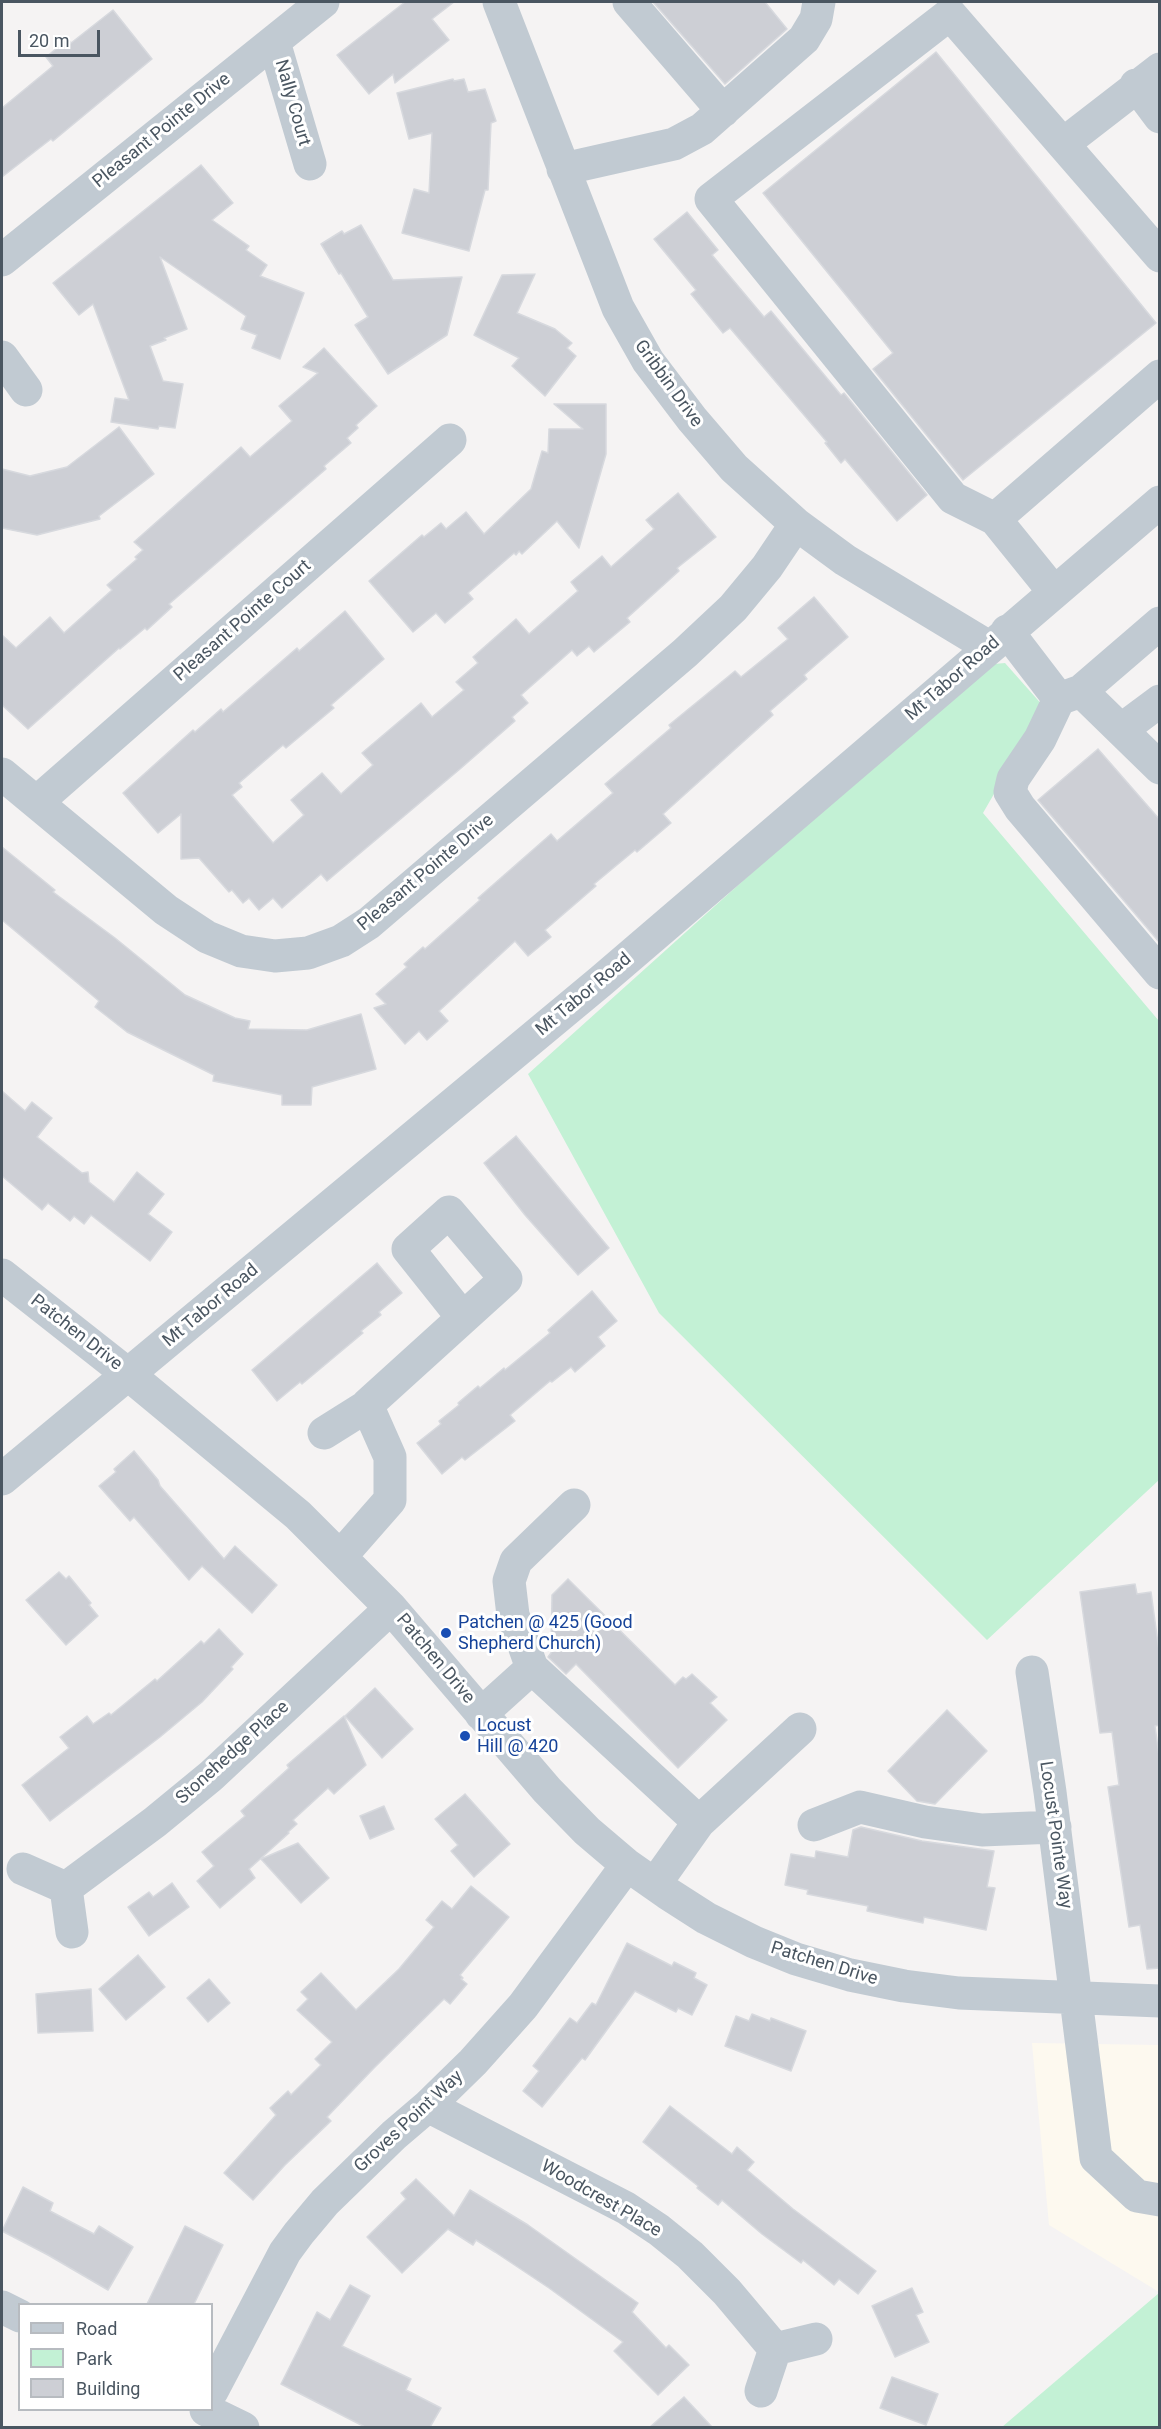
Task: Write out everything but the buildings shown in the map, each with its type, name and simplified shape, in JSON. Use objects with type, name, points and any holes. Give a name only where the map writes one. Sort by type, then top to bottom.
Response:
[{"type":"street","name":"Pleasant Pointe Drive","points":[[2,260],[323,2]]},
{"type":"street","name":"Gribbin Drive","points":[[499,2],[618,308],[648,361],[692,419],[734,468],[796,524],[845,560],[998,639]]},
{"type":"street","points":[[629,2],[723,111]]},
{"type":"street","points":[[563,169],[674,144],[702,129],[804,39],[816,20],[819,2]]},
{"type":"street","points":[[1054,592],[995,519],[953,498],[711,199],[950,14],[1063,144],[1154,239]]},
{"type":"street","name":"Nally Court","points":[[274,42],[310,164]]},
{"type":"street","points":[[1063,144],[1148,77],[1160,117]]},
{"type":"street","points":[[2,357],[27,390]]},
{"type":"street","points":[[995,519],[1160,376]]},
{"type":"street","name":"Pleasant Pointe Court","points":[[37,802],[450,440]]},
{"type":"street","name":"Mt Tabor Road","points":[[2,1479],[601,981],[1160,502]]},
{"type":"street","name":"Pleasant Pointe Drive","points":[[2,774],[166,910],[207,937],[241,951],[275,956],[308,953],[341,941],[369,923],[684,653],[733,608],[766,567],[796,524]]},
{"type":"street","points":[[1160,623],[1070,695],[1013,779],[1010,792],[1020,808],[1160,974]]},
{"type":"street","points":[[998,639],[1070,695],[1121,730],[1160,768]]},
{"type":"street","points":[[1121,730],[1160,701]]},
{"type":"street","name":"Patchen Drive","points":[[2,1275],[129,1375],[298,1515],[391,1608],[547,1790],[587,1831],[627,1865],[706,1918],[754,1942],[796,1959],[850,1975],[904,1986],[958,1994],[1160,2001]]},
{"type":"street","points":[[324,1433],[367,1406],[463,1318]]},
{"type":"street","points":[[340,1557],[390,1500],[390,1457],[367,1406]]},
{"type":"street","points":[[574,1504],[516,1561],[509,1581],[513,1615],[532,1668],[699,1822]]},
{"type":"street","name":"Stonehedge Place","points":[[66,1888],[155,1822],[211,1776],[391,1608]]},
{"type":"street","points":[[481,1714],[532,1668]]},
{"type":"street","name":"Locust Pointe Way","points":[[1032,1672],[1055,1827],[1095,2158],[1137,2196],[1157,2197]]},
{"type":"street","points":[[655,1884],[699,1822],[800,1730]]},
{"type":"street","points":[[814,1825],[860,1807],[926,1822],[982,1830],[1055,1827]]},
{"type":"street","name":"Groves Point Way","points":[[213,2389],[285,2252],[299,2233],[325,2202],[473,2062],[523,2006],[627,1865]]},
{"type":"street","points":[[23,1869],[66,1888],[72,1932]]},
{"type":"street","name":"Woodcrest Place","points":[[429,2106],[626,2208],[659,2230],[690,2255],[727,2292],[776,2349]]},
{"type":"street","points":[[2,2307],[18,2315]]},
{"type":"street","points":[[761,2391],[776,2349],[816,2339]]},
{"type":"street","points":[[192,2427],[203,2411]]},
{"type":"street","points":[[208,2411],[243,2427]]},
{"type":"shaded area","points":[[1032,2043],[1159,2045],[1159,2292],[1049,2225]]},
{"type":"green space","points":[[1005,663],[1044,707],[983,813],[1159,1021],[1159,1480],[987,1640],[659,1313],[528,1074],[983,665]]},
{"type":"green space","points":[[1159,2293],[1159,2427],[1002,2427]]},
{"type":"place","name":"Patchen @ 425 (Good Shepherd Church)","points":[[446,1633]]},
{"type":"place","name":"Locust Hill @ 420","points":[[465,1736]]}]
